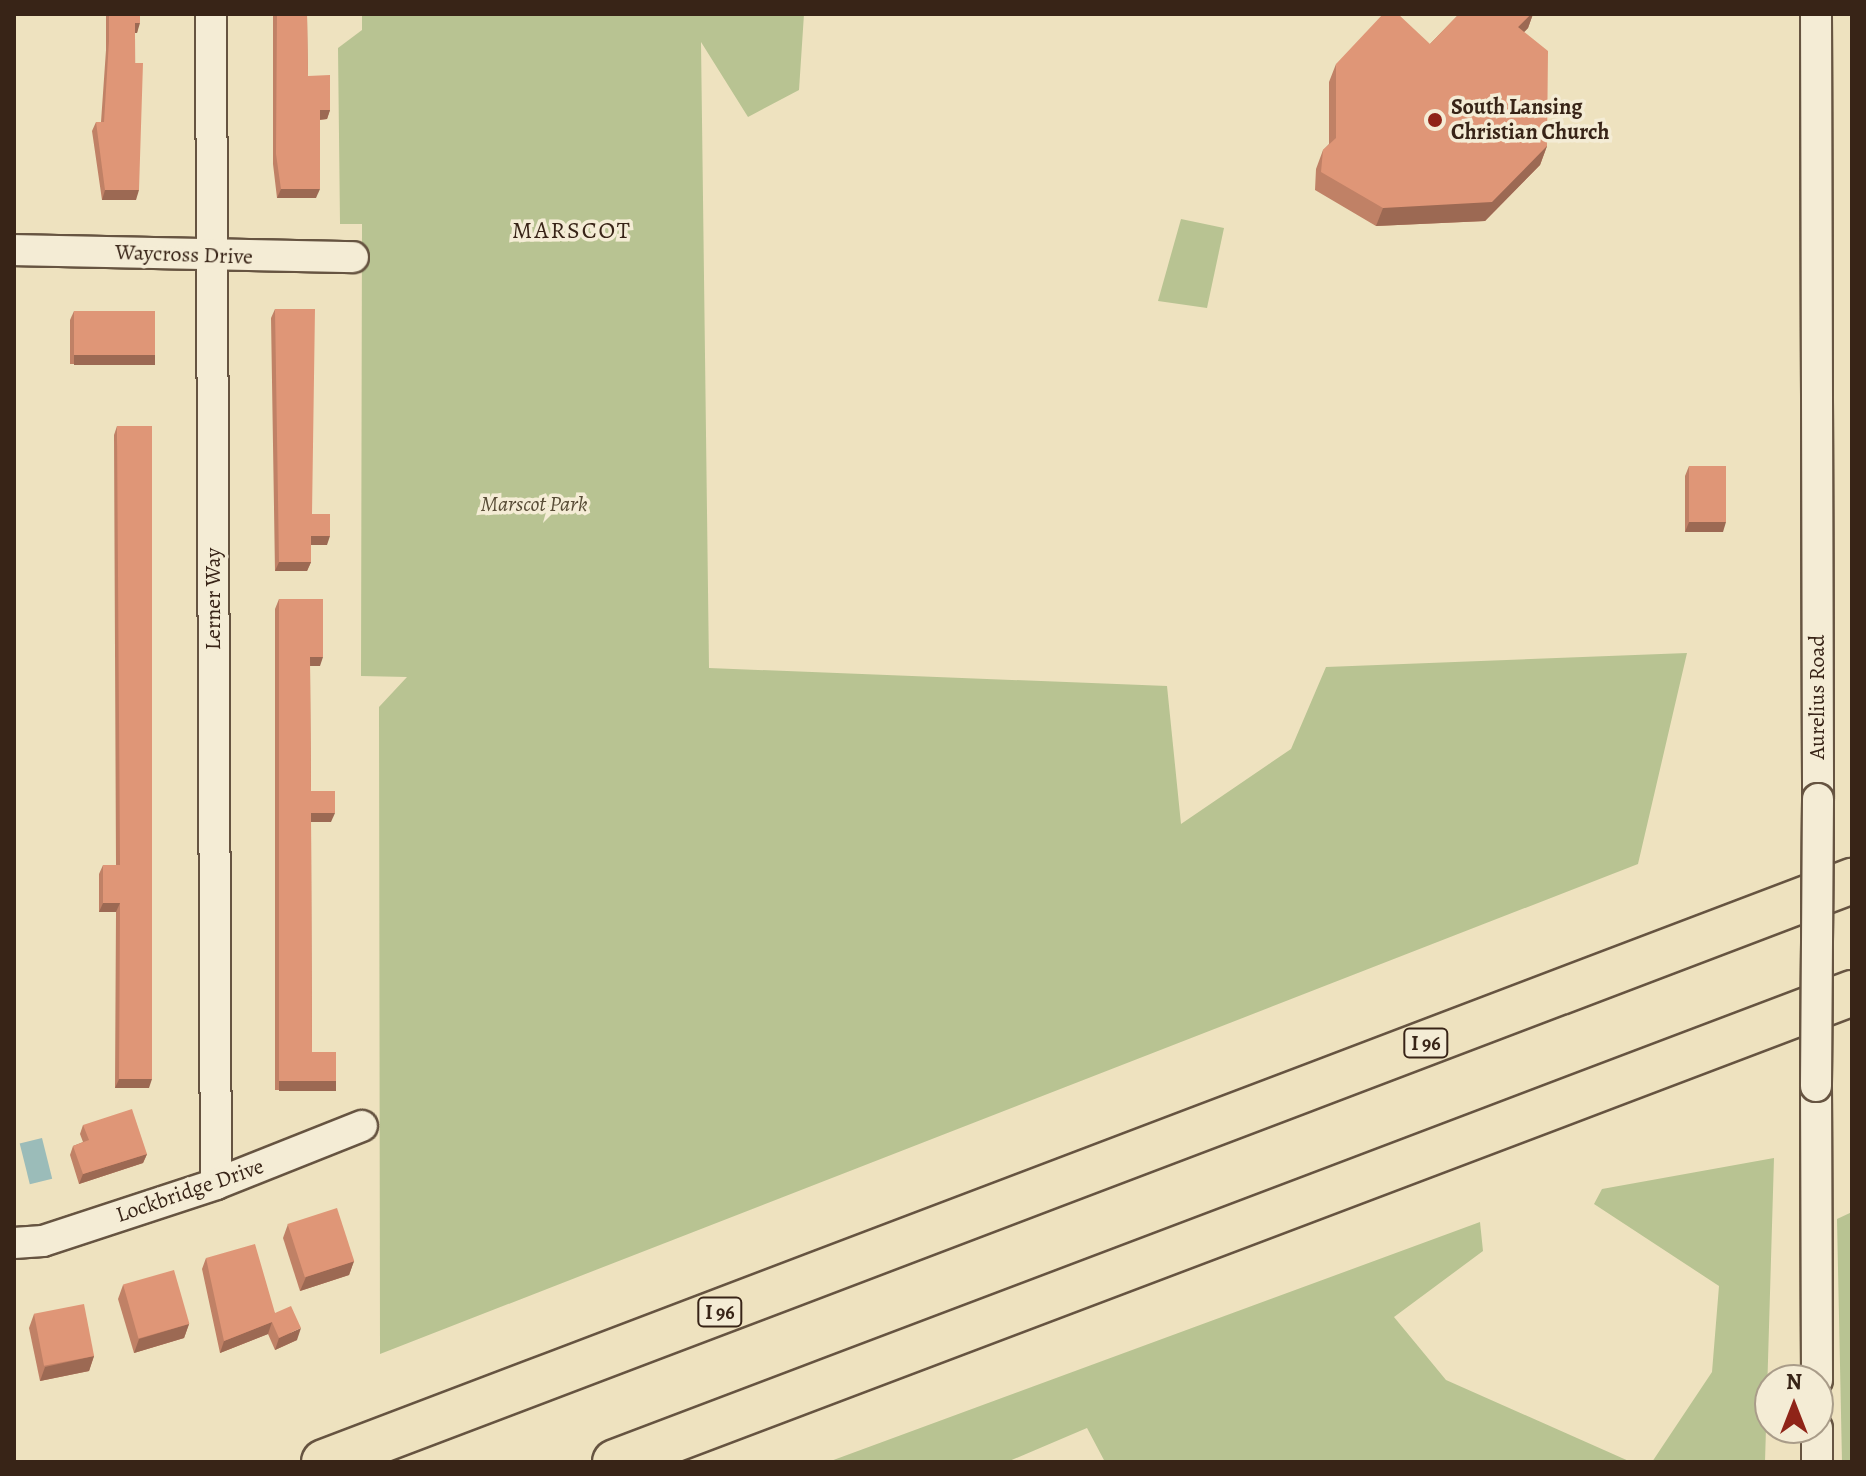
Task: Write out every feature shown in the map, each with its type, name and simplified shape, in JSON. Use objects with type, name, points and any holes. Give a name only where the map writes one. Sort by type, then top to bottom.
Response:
[{"type":"highway","name":"I 96","points":[[324,1462],[1852,881]]},
{"type":"highway","points":[[615,1462],[1852,993]]},
{"type":"highway","points":[[297,1462],[441,1418]]},
{"type":"highway","points":[[639,1462],[702,1429]]},
{"type":"street","name":"Lerner Way","points":[[211,14],[216,1184]]},
{"type":"street","name":"Aurelius Road","points":[[1816,14],[1817,1364]]},
{"type":"street","name":"Waycross Drive","points":[[14,250],[213,258],[353,257]]},
{"type":"street","name":"Lockbridge Drive","points":[[14,1243],[43,1241],[216,1184],[362,1126]]},
{"type":"green space","name":"Marscot Park","points":[[362,14],[804,14],[799,90],[748,117],[701,42],[709,668],[1167,686],[1181,824],[1291,749],[1326,667],[1687,653],[1638,864],[380,1354],[379,707],[407,677],[361,676],[362,224],[340,224],[338,48],[362,30]]},
{"type":"green space","points":[[1181,219],[1224,228],[1207,308],[1158,301]]},
{"type":"green space","points":[[1774,1158],[1768,1364],[1754,1364],[1754,1444],[1766,1444],[1765,1462],[1652,1462],[1712,1372],[1719,1286],[1594,1204],[1602,1189]]},
{"type":"green space","points":[[1852,1212],[1852,1462],[1842,1462],[1837,1219]]},
{"type":"green space","points":[[1480,1222],[1483,1251],[1394,1317],[1446,1380],[1631,1462],[1105,1462],[1087,1428],[1007,1462],[828,1462]]},
{"type":"water","points":[[42,1138],[52,1179],[30,1184],[20,1144]]},
{"type":"building","points":[[109,14],[140,14],[140,23],[135,23],[135,63],[143,63],[139,190],[105,190],[96,122],[104,122]]},
{"type":"building","points":[[277,14],[307,14],[308,76],[330,75],[330,110],[320,110],[320,189],[281,189],[276,154]]},
{"type":"building","name":"South Lansing Christian Church","points":[[1383,14],[1398,14],[1430,44],[1459,14],[1531,14],[1518,27],[1548,51],[1547,146],[1492,202],[1383,208],[1321,172],[1323,150],[1336,138],[1336,64]]},
{"type":"building","points":[[275,309],[315,309],[312,514],[330,514],[330,536],[311,536],[311,562],[279,562]]},
{"type":"building","points":[[74,311],[155,311],[155,355],[74,355]]},
{"type":"building","points":[[117,426],[152,426],[152,1079],[119,1079],[120,903],[103,903],[103,865],[120,865]]},
{"type":"building","points":[[1689,466],[1726,466],[1726,522],[1689,522]]},
{"type":"building","points":[[14,588],[16,588],[14,656]]},
{"type":"building","points":[[279,599],[323,599],[323,657],[310,657],[311,791],[335,791],[335,813],[311,813],[312,1052],[336,1052],[336,1081],[279,1081]]},
{"type":"building","points":[[132,1109],[147,1154],[83,1174],[73,1146],[89,1140],[83,1125]]},
{"type":"building","points":[[337,1208],[354,1261],[305,1277],[288,1224]]},
{"type":"building","points":[[255,1244],[275,1313],[291,1306],[301,1328],[279,1338],[272,1322],[224,1341],[206,1258]]},
{"type":"building","points":[[174,1270],[189,1324],[138,1338],[123,1285]]},
{"type":"building","points":[[84,1304],[94,1356],[44,1366],[34,1314]]},
{"type":"place","name":"South Lansing Christian Church","points":[[1435,120]]},
{"type":"district","name":"MARSCOT","points":[[572,231]]}]
